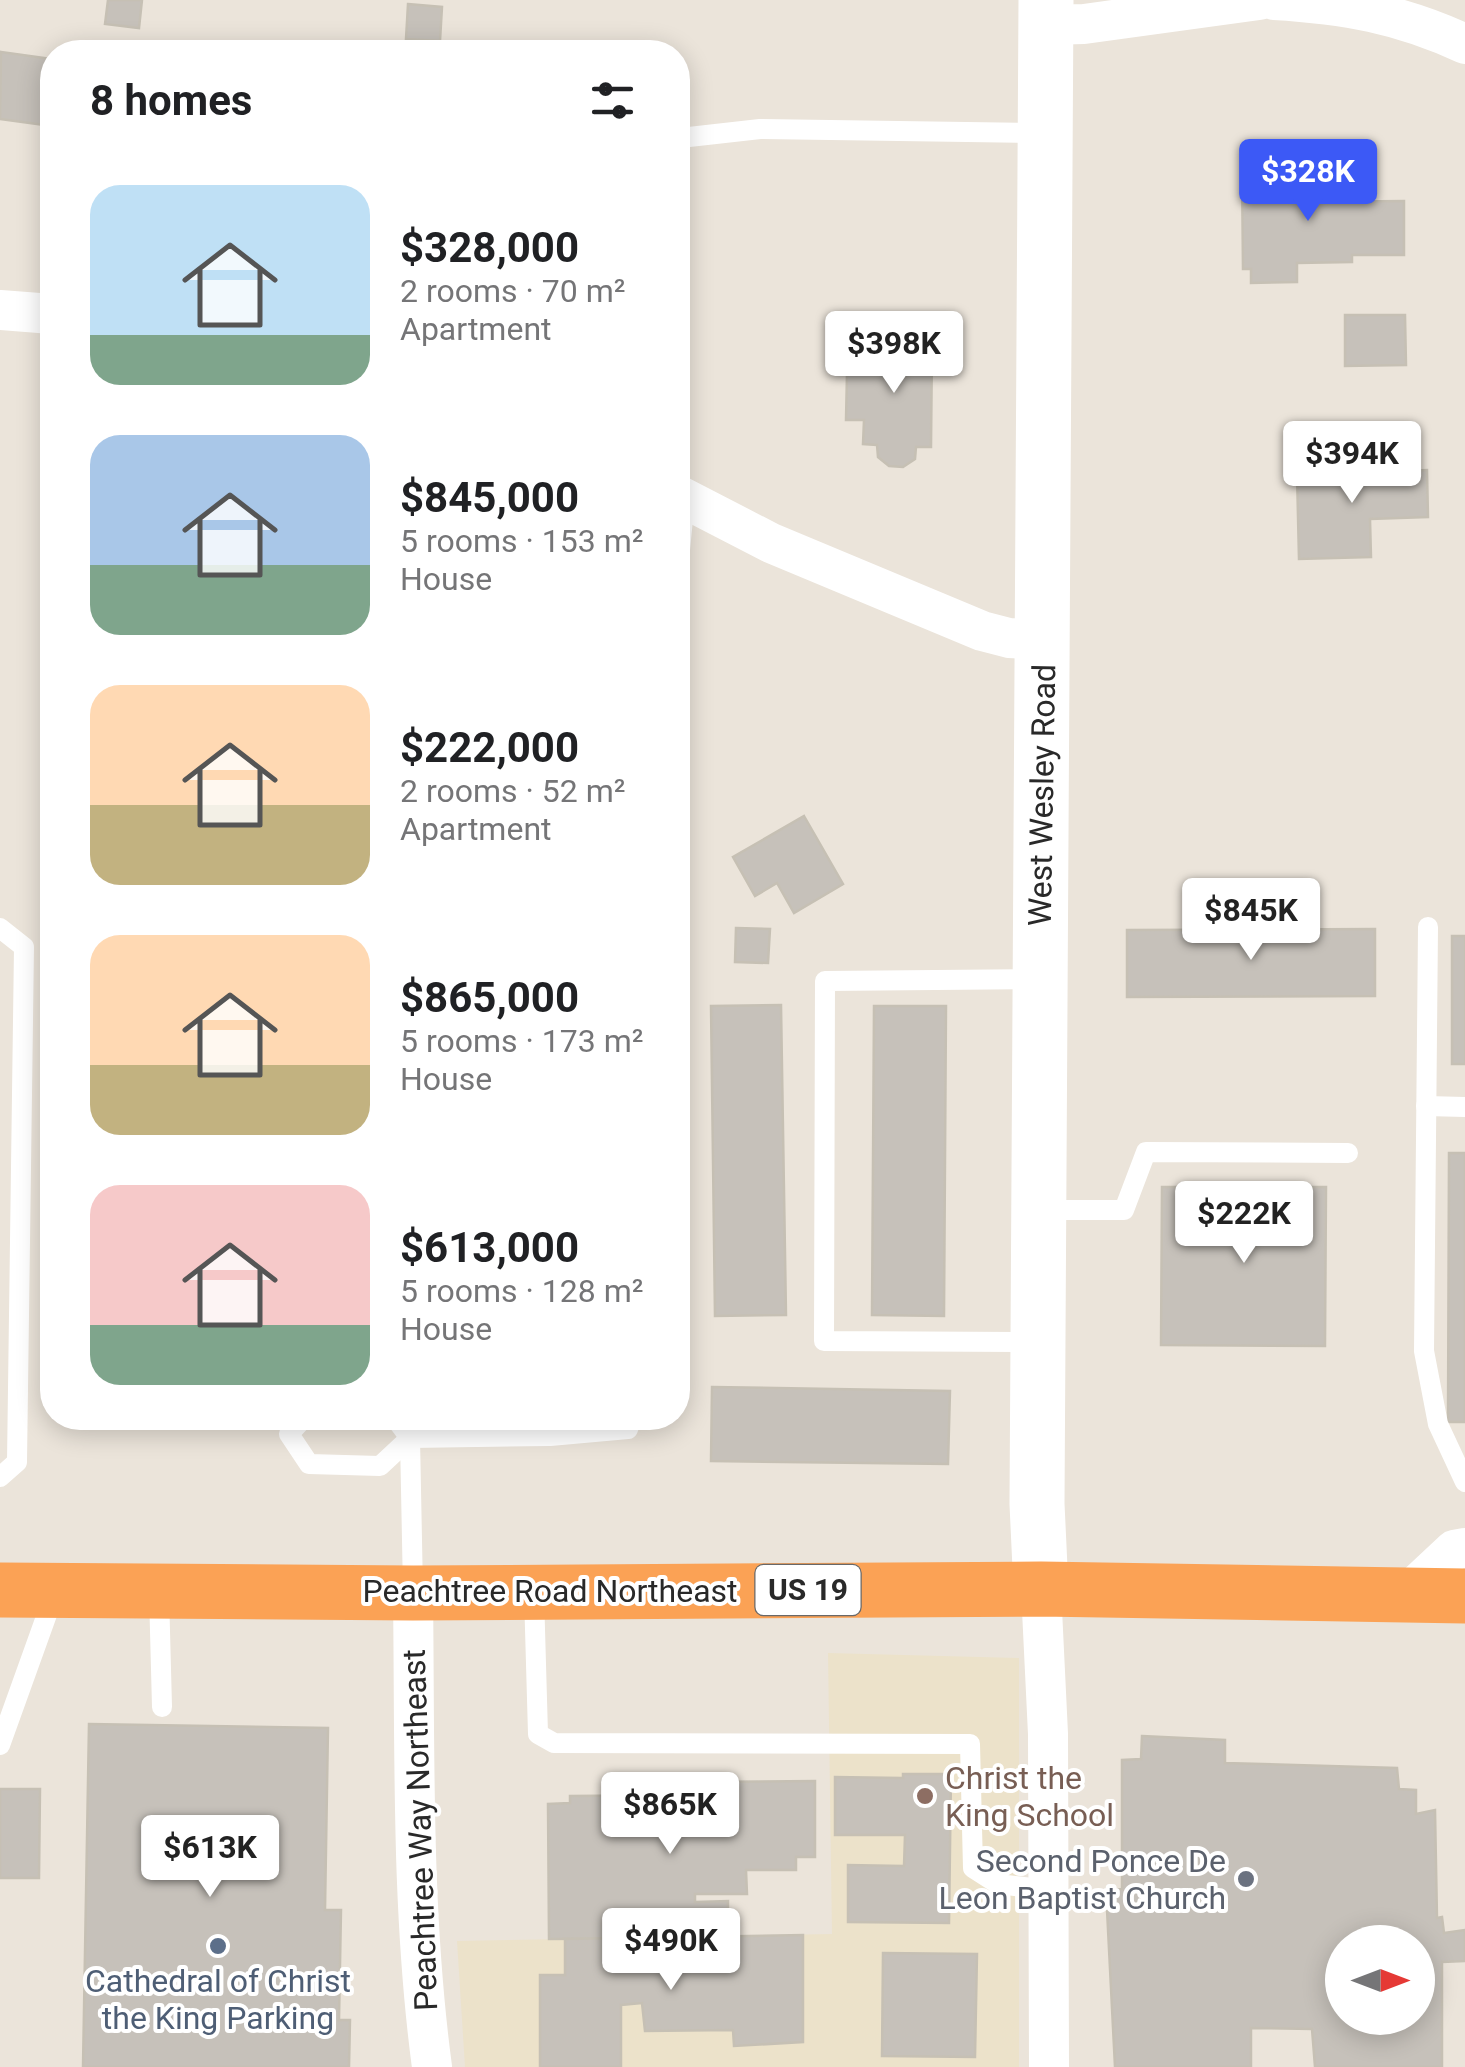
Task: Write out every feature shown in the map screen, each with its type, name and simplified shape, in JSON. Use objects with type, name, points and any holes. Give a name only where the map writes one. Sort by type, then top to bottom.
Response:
[{"type":"highway","name":"Peachtree Road Northeast","points":[[0,1590],[1408,1594]]},
{"type":"highway","name":"US 19","points":[[1408,1594],[1465,1596]]},
{"type":"street","points":[[1046,12],[1084,24],[1259,0]]},
{"type":"street","points":[[1274,0],[1330,2],[1388,14],[1465,44]]},
{"type":"street","name":"West Wesley Road","points":[[1041,1590],[1037,1504],[1046,12]]},
{"type":"street","points":[[0,310],[40,314]]},
{"type":"street","points":[[690,502],[771,543],[982,631],[1044,640]]},
{"type":"street","points":[[1408,1594],[1454,1550],[1465,1548]]},
{"type":"street","points":[[1041,1590],[1048,1734],[1049,2067]]},
{"type":"street","name":"Peachtree Way Northeast","points":[[413,1594],[415,1860],[423,1998],[432,2067]]},
{"type":"lane","points":[[690,137],[760,129],[1045,134]]},
{"type":"lane","points":[[1428,927],[1424,1351],[1438,1424],[1465,1482]]},
{"type":"lane","points":[[0,928],[24,947],[17,1462],[0,1477]]},
{"type":"lane","points":[[1038,1342],[824,1341],[825,980],[1040,979]]},
{"type":"lane","points":[[1426,1106],[1465,1108]]},
{"type":"lane","points":[[1039,1210],[1124,1210],[1146,1152],[1348,1153]]},
{"type":"lane","points":[[292,1430],[288,1434],[308,1464],[380,1466],[410,1438],[550,1436],[617,1430]]},
{"type":"lane","points":[[404,1430],[410,1438],[413,1594]]},
{"type":"lane","points":[[1,1741],[56,1590]]},
{"type":"lane","points":[[158,1591],[162,1707]]},
{"type":"lane","points":[[534,1592],[538,1734],[554,1743],[970,1744],[973,1868],[998,1884],[1049,1890]]},
{"type":"shaded area","name":"Christ the King School","points":[[828,1653],[1019,1658],[1019,2067],[465,2067],[457,1941],[832,1934]]},
{"type":"building","points":[[108,0],[142,0],[139,28],[105,24]]},
{"type":"building","points":[[408,4],[442,7],[440,40],[406,39]]},
{"type":"building","points":[[1,52],[40,57],[40,124],[0,119]]},
{"type":"building","points":[[1250,156],[1296,156],[1296,175],[1305,175],[1305,202],[1404,201],[1404,255],[1352,255],[1352,262],[1297,263],[1297,282],[1251,283],[1251,269],[1243,269],[1242,171],[1250,171]]},
{"type":"building","points":[[1345,315],[1405,315],[1406,365],[1345,366]]},
{"type":"building","points":[[891,325],[905,326],[913,333],[914,346],[932,346],[931,447],[916,447],[915,459],[903,467],[889,466],[878,457],[877,445],[863,444],[864,420],[846,420],[847,373],[864,373],[865,347]]},
{"type":"building","points":[[1343,453],[1344,473],[1427,470],[1428,517],[1370,519],[1371,557],[1299,559],[1297,474],[1312,474],[1311,454]]},
{"type":"building","points":[[804,816],[843,884],[794,913],[777,883],[755,896],[733,857]]},
{"type":"building","points":[[736,928],[770,929],[768,963],[735,962]]},
{"type":"building","points":[[1375,929],[1375,996],[1127,997],[1127,930]]},
{"type":"building","points":[[1452,936],[1465,936],[1465,1064],[1452,1064]]},
{"type":"building","points":[[781,1005],[786,1315],[715,1316],[711,1006]]},
{"type":"building","points":[[874,1006],[946,1006],[944,1316],[872,1315]]},
{"type":"building","points":[[1449,1153],[1465,1153],[1465,1422],[1448,1422]]},
{"type":"building","points":[[1162,1187],[1326,1187],[1325,1346],[1161,1345]]},
{"type":"building","points":[[712,1387],[950,1391],[948,1464],[711,1461]]},
{"type":"building","points":[[89,1724],[328,1728],[325,1910],[341,1910],[339,2020],[350,2020],[349,2067],[83,2067]]},
{"type":"building","points":[[1142,1736],[1225,1740],[1225,1763],[1397,1768],[1399,1789],[1416,1790],[1416,1814],[1435,1810],[1437,1918],[1442,1917],[1444,1933],[1465,1930],[1465,1961],[1442,1962],[1442,2067],[1315,2067],[1312,2029],[1251,2028],[1251,2067],[1115,2067],[1106,1890],[1122,1889],[1122,1760],[1141,1759]]},
{"type":"building","points":[[903,1774],[951,1774],[949,1923],[848,1922],[848,1865],[904,1866],[905,1835],[835,1835],[835,1777],[903,1778]]},
{"type":"building","points":[[815,1781],[815,1857],[796,1857],[796,1870],[746,1870],[747,1894],[695,1894],[695,1902],[728,1901],[728,1938],[549,1939],[548,1804],[570,1803],[570,1796],[690,1795],[690,1782]]},
{"type":"building","points":[[0,1789],[40,1789],[39,1878],[0,1878]]},
{"type":"building","points":[[803,1935],[803,2042],[734,2046],[733,2030],[645,2031],[642,2003],[621,2005],[621,2067],[540,2067],[540,1975],[565,1975],[565,1939]]},
{"type":"building","points":[[883,1953],[977,1954],[975,2057],[882,2056]]},
{"type":"place","name":"Christ the King School","points":[[925,1796]]},
{"type":"place","name":"Second Ponce De Leon Baptist Church","points":[[1246,1879]]},
{"type":"place","name":"Cathedral of Christ the King Parking","points":[[218,1946]]}]
